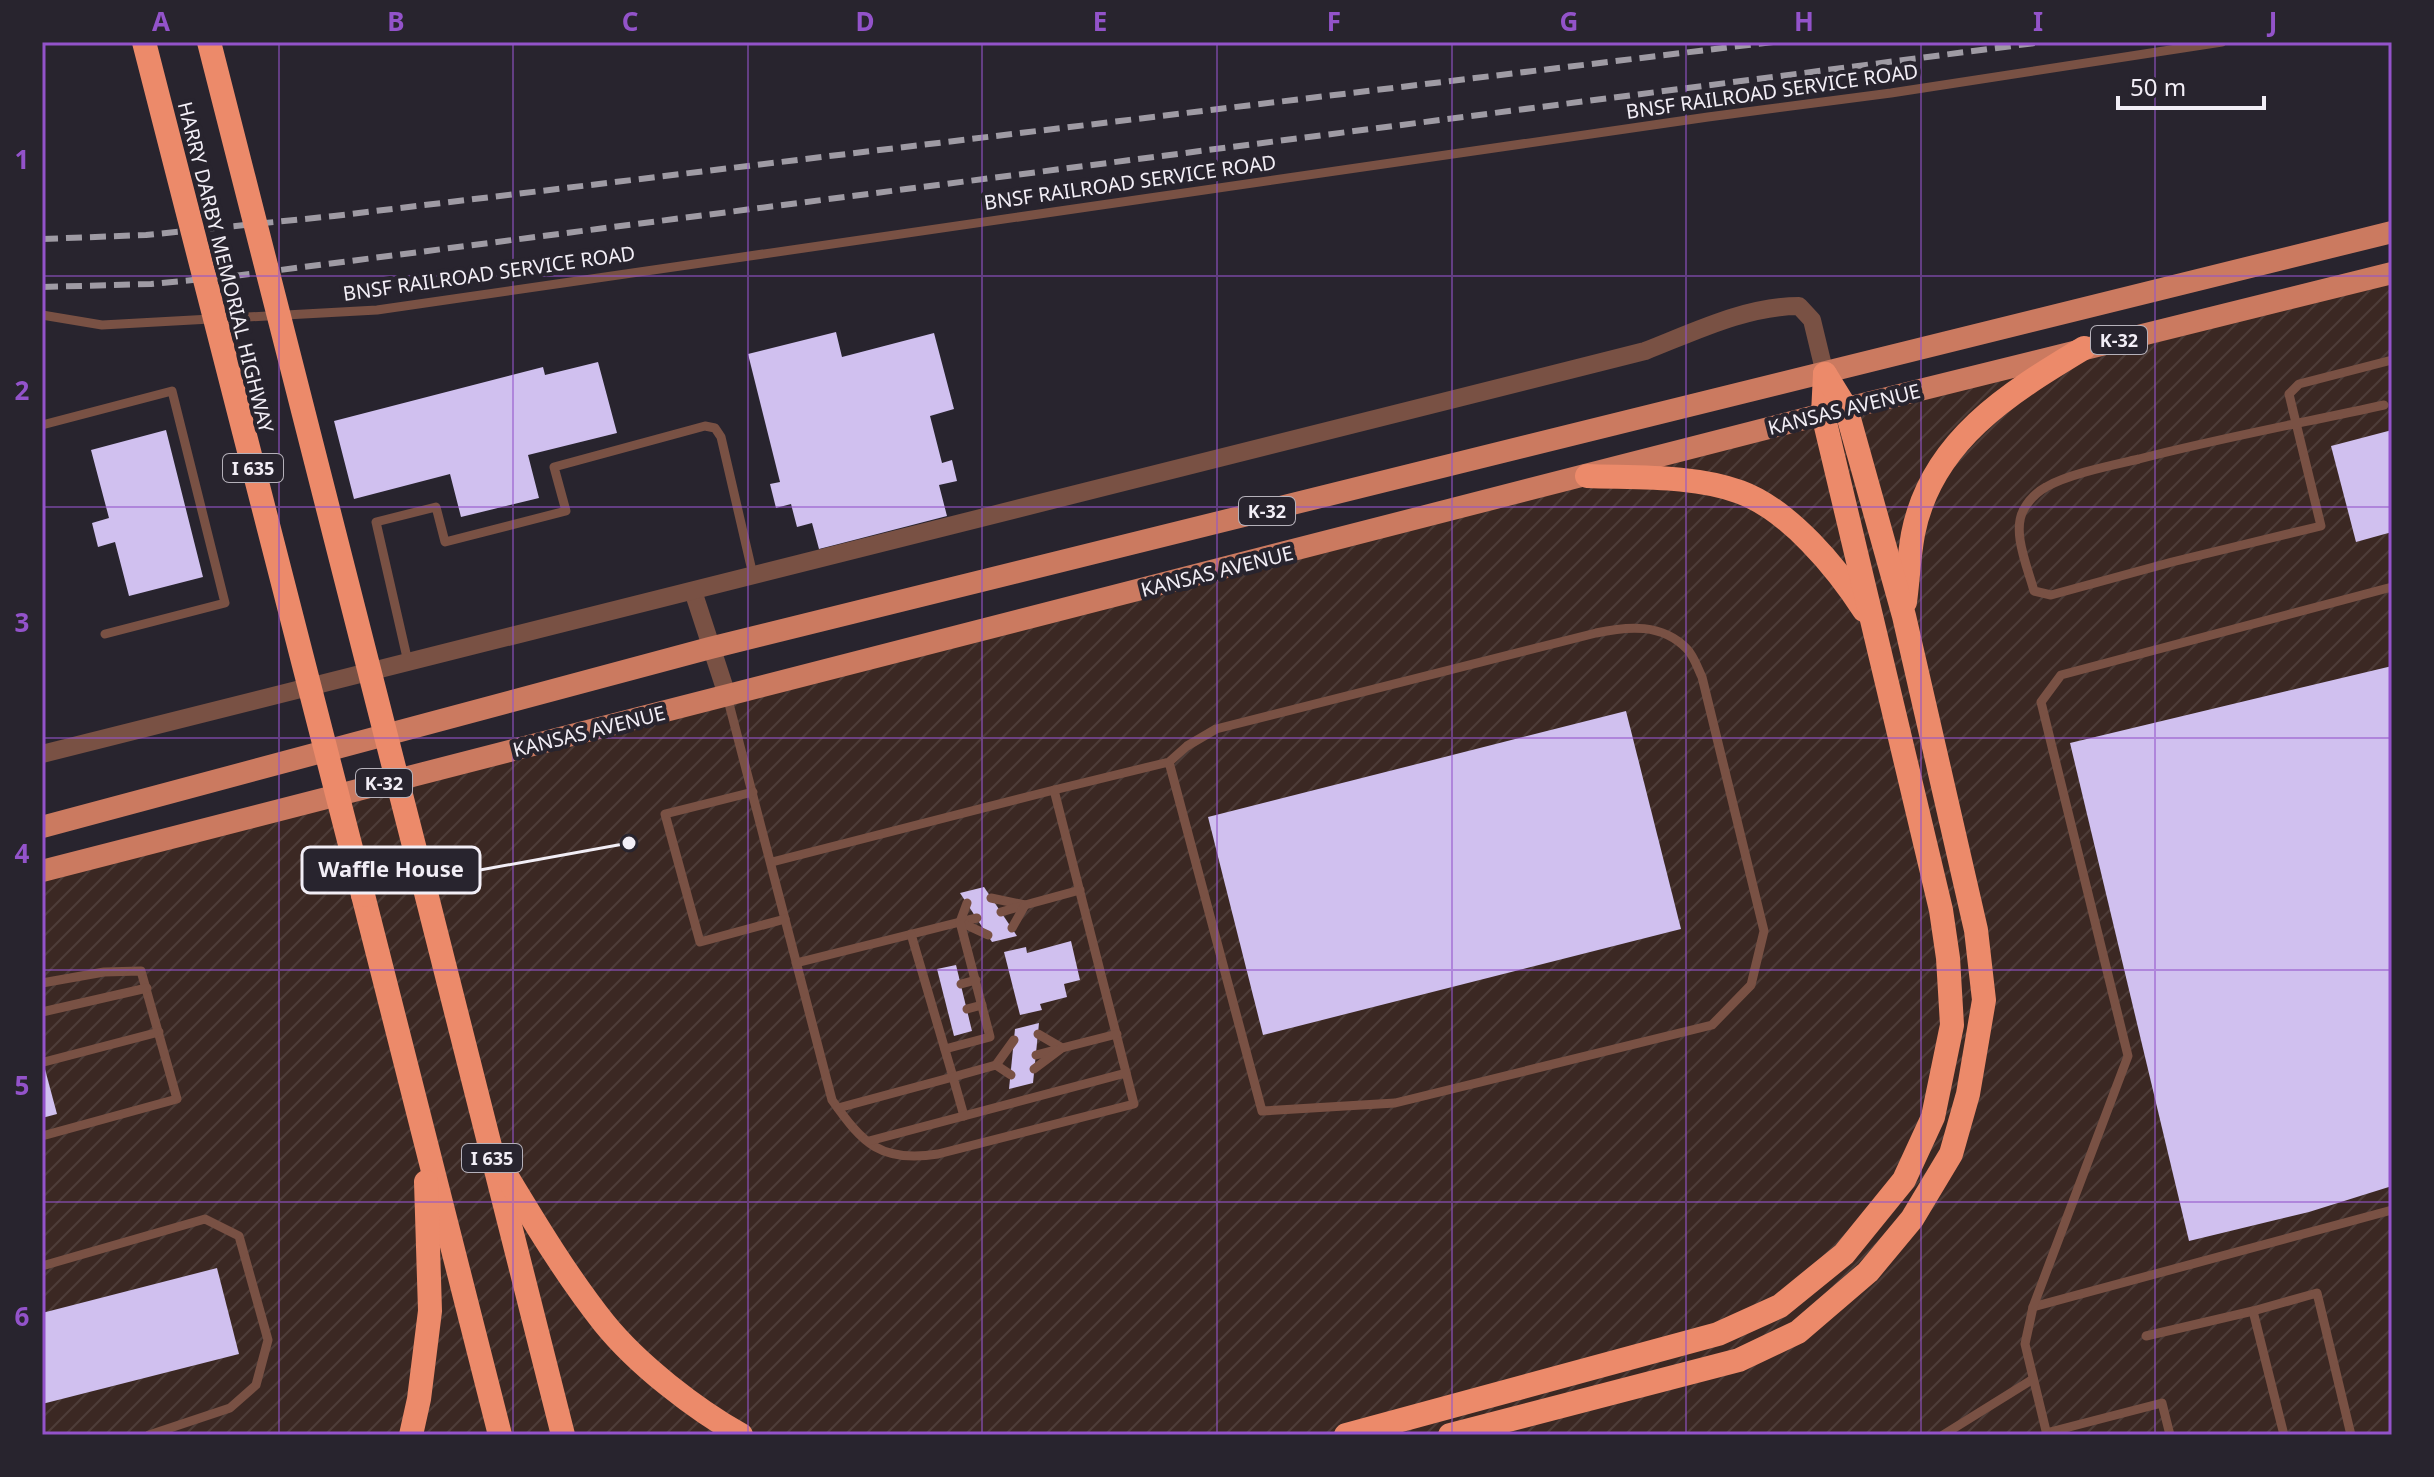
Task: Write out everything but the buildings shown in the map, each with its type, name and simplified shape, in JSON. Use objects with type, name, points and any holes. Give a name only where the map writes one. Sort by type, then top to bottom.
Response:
[{"type":"highway","name":"HARRY DARBY MEMORIAL HIGHWAY","points":[[144,42],[500,1435]]},
{"type":"highway","name":"HARRY DARBY MEMORIAL HIGHWAY","points":[[209,42],[563,1435]]},
{"type":"highway","points":[[1904,616],[1913,532],[1929,484],[1959,438],[2022,385],[2084,348]]},
{"type":"highway","points":[[1450,1435],[1739,1360],[1798,1332],[1868,1272],[1912,1219],[1951,1154],[1968,1094],[1984,1000],[1976,930],[1904,616],[1825,374]]},
{"type":"highway","points":[[1346,1435],[1718,1334],[1780,1306],[1844,1254],[1904,1180],[1933,1117],[1952,1025],[1948,958],[1941,910],[1874,626],[1835,411]]},
{"type":"highway","points":[[1587,476],[1674,479],[1741,493],[1787,520],[1841,575],[1874,626]]},
{"type":"highway","points":[[411,1435],[419,1399],[430,1311],[425,1139]]},
{"type":"highway","points":[[489,1146],[559,1263],[606,1326],[657,1375],[710,1417],[741,1435]]},
{"type":"main road","name":"KANSAS AVENUE","points":[[42,827],[710,648],[2392,232]]},
{"type":"main road","name":"KANSAS AVENUE","points":[[42,871],[1835,411],[2392,273]]},
{"type":"street","points":[[42,754],[1645,351],[1727,319],[1776,306],[1799,306],[1812,320],[1825,374]]},
{"type":"street","points":[[693,591],[727,695]]},
{"type":"lane","name":"BNSF RAILROAD SERVICE ROAD","points":[[42,315],[102,325],[377,310],[1692,119],[1891,93],[2222,42]]},
{"type":"lane","points":[[2384,405],[2297,425],[2195,445],[2103,468],[2046,487],[2030,500],[2022,512],[2018,527],[2034,591],[2051,595],[2321,526],[2297,425],[2289,394],[2299,384],[2392,360]]},
{"type":"lane","points":[[42,425],[172,391],[225,603],[105,634]]},
{"type":"lane","points":[[408,662],[376,522],[436,507],[445,542],[566,511],[554,467],[705,426],[715,428],[721,437],[753,575]]},
{"type":"lane","points":[[2170,1435],[2162,1403],[2047,1434],[2025,1344],[2033,1307],[2128,1056],[2041,702],[2061,675],[2392,587]]},
{"type":"lane","points":[[772,862],[1169,762],[1187,746],[1216,729],[1596,633],[1632,628],[1666,633],[1688,650],[1702,677],[1764,931],[1751,985],[1712,1025],[1395,1103],[1262,1111],[1169,762]]},
{"type":"lane","points":[[727,695],[832,1100],[854,1131],[884,1152],[910,1159],[938,1154],[1134,1104],[1054,790]]},
{"type":"lane","points":[[753,792],[665,814],[700,942],[785,919]]},
{"type":"lane","points":[[1001,912],[1080,890]]},
{"type":"lane","points":[[991,898],[1025,905]]},
{"type":"lane","points":[[945,1049],[990,1037],[960,922],[967,903]]},
{"type":"lane","points":[[1012,928],[1025,905]]},
{"type":"lane","points":[[796,963],[977,918]]},
{"type":"lane","points":[[960,922],[988,935]]},
{"type":"lane","points":[[911,934],[964,1116]]},
{"type":"lane","points":[[42,983],[91,974],[141,971],[177,1099],[42,1136]]},
{"type":"lane","points":[[961,984],[976,980]]},
{"type":"lane","points":[[42,1012],[147,988]]},
{"type":"lane","points":[[928,992],[942,989]]},
{"type":"lane","points":[[967,1009],[982,1005]]},
{"type":"lane","points":[[936,1018],[948,1014]]},
{"type":"lane","points":[[44,1062],[159,1032]]},
{"type":"lane","points":[[1038,1034],[1062,1048]]},
{"type":"lane","points":[[1036,1055],[1117,1034]]},
{"type":"lane","points":[[996,1065],[1014,1040]]},
{"type":"lane","points":[[1034,1069],[1062,1048]]},
{"type":"lane","points":[[838,1108],[1012,1061]]},
{"type":"lane","points":[[996,1065],[1011,1075]]},
{"type":"lane","points":[[869,1141],[1126,1073]]},
{"type":"lane","points":[[2033,1307],[2392,1210]]},
{"type":"lane","points":[[42,1266],[205,1219],[239,1236],[268,1340],[256,1385],[230,1408],[149,1435]]},
{"type":"lane","points":[[2146,1336],[2317,1293],[2351,1435]]},
{"type":"lane","points":[[2253,1311],[2284,1435]]},
{"type":"lane","points":[[1943,1435],[2033,1379]]},
{"type":"shaded area","points":[[2392,278],[2392,1435],[42,1435],[42,871]]},
{"type":"railway","points":[[42,239],[146,235],[334,216],[1773,42]]},
{"type":"railway","points":[[42,287],[151,284],[234,276],[2043,42]]},
{"type":"place","name":"Waffle House","points":[[629,843]]}]
